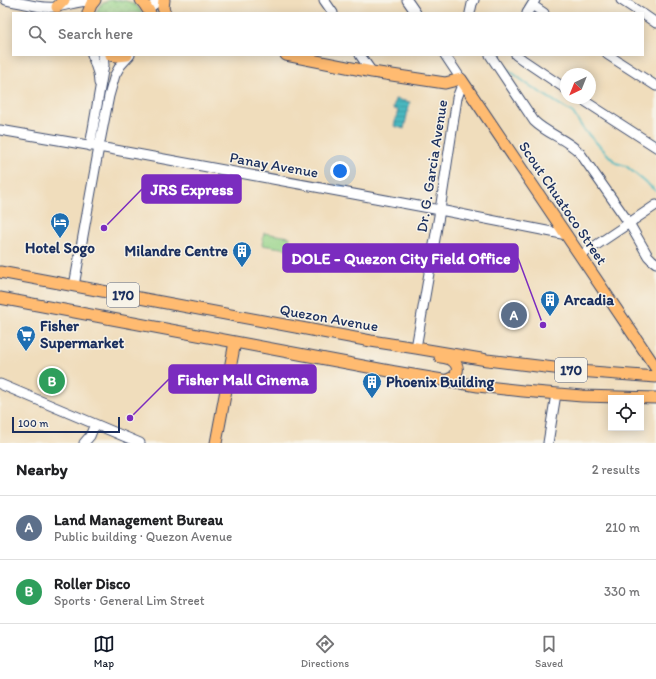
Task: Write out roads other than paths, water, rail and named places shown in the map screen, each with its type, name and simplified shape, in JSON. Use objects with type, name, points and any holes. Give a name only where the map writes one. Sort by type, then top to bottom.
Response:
[{"type":"main road","points":[[141,0],[149,11]]},
{"type":"main road","points":[[164,0],[163,8],[165,12]]},
{"type":"main road","points":[[89,12],[95,1]]},
{"type":"main road","points":[[291,56],[372,72],[445,83],[463,82]]},
{"type":"main road","name":"Scout Chuatoco Street","points":[[463,82],[656,368]]},
{"type":"main road","name":"Quezon Avenue","points":[[0,272],[371,342],[487,360],[571,370],[656,376]]},
{"type":"main road","name":"170","points":[[0,298],[395,372],[447,380],[522,391],[556,394],[656,398]]},
{"type":"main road","points":[[216,443],[239,343]]},
{"type":"main road","points":[[222,443],[239,343]]},
{"type":"main road","points":[[411,347],[450,360],[456,365],[457,373],[454,377],[447,380]]},
{"type":"street","points":[[6,0],[43,8],[58,7],[88,0],[95,1]]},
{"type":"street","points":[[149,11],[160,0]]},
{"type":"street","points":[[324,0],[331,12]]},
{"type":"street","points":[[407,0],[415,12]]},
{"type":"street","points":[[470,12],[474,0]]},
{"type":"street","points":[[621,0],[639,12]]},
{"type":"street","points":[[528,12],[534,2],[543,12]]},
{"type":"street","points":[[644,15],[656,23]]},
{"type":"street","points":[[92,56],[98,73],[100,94]]},
{"type":"street","points":[[74,286],[95,146],[104,65],[103,56]]},
{"type":"street","points":[[95,146],[115,74],[128,56]]},
{"type":"street","points":[[361,56],[372,72]]},
{"type":"street","name":"Scout Chuatoco Street","points":[[446,56],[463,82]]},
{"type":"street","points":[[491,56],[534,121],[539,126],[575,148],[580,153],[629,224],[648,256],[656,262]]},
{"type":"street","points":[[517,56],[560,85]]},
{"type":"street","points":[[610,56],[656,86]]},
{"type":"street","name":"Dr. G. Garcia Avenue","points":[[411,347],[440,210],[457,98],[463,82]]},
{"type":"street","points":[[589,104],[656,147]]},
{"type":"street","name":"Panay Avenue","points":[[0,130],[95,146],[567,235]]},
{"type":"street","points":[[580,256],[656,205]]},
{"type":"street","points":[[0,384],[140,443]]},
{"type":"street","points":[[548,443],[556,394]]},
{"type":"street","points":[[84,443],[90,436],[95,424]]},
{"type":"water","points":[[395,99],[410,102],[404,129],[394,126],[398,110],[393,109]]},
{"type":"waterway","points":[[501,64],[527,84],[573,113],[584,130],[616,163],[626,166],[656,191]]},
{"type":"place","name":"JRS Express","points":[[104,228]]},
{"type":"place","name":"Hotel Sogo","points":[[60,239]]},
{"type":"place","name":"Milandre Centre","points":[[242,268]]},
{"type":"place","name":"Land Management Bureau","points":[[514,315]]},
{"type":"place","name":"Arcadia","points":[[550,317]]},
{"type":"place","name":"DOLE - Quezon City Field Office","points":[[543,325]]},
{"type":"place","name":"Fisher Supermarket","points":[[26,352]]},
{"type":"place","name":"Roller Disco","points":[[52,381]]},
{"type":"place","name":"Phoenix Building","points":[[372,399]]},
{"type":"place","name":"Fisher Mall Cinema","points":[[130,418]]}]
